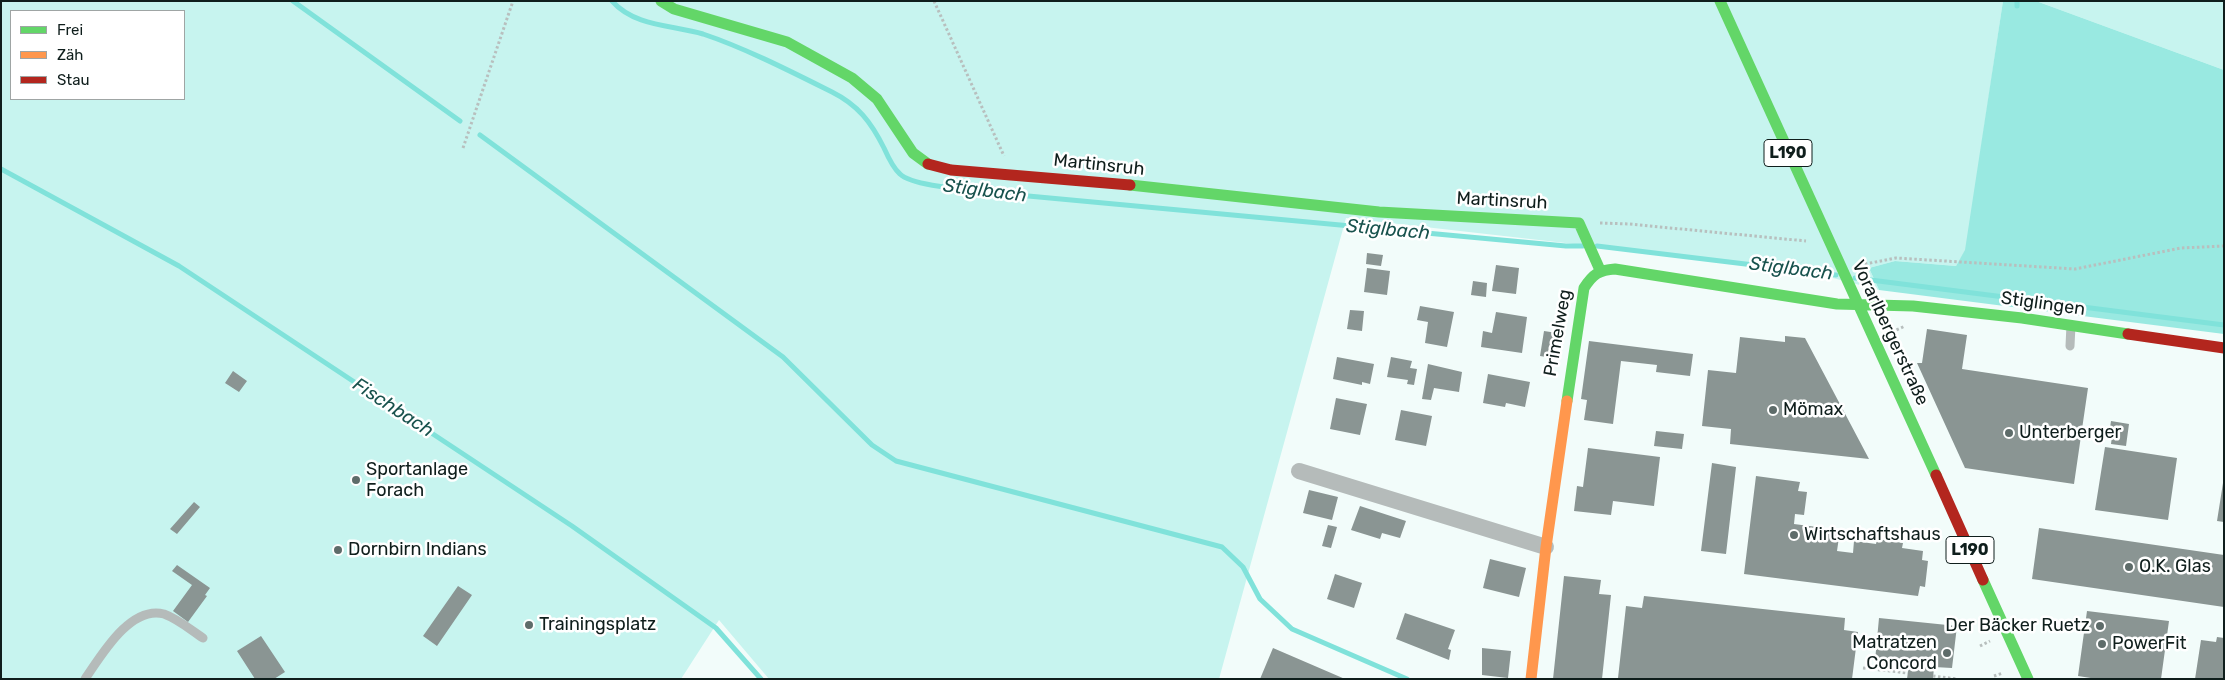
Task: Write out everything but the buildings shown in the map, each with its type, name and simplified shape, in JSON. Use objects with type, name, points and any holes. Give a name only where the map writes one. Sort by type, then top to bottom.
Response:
[{"type":"street","name":"Martinsruh","points":[[662,1],[674,9],[787,42],[852,78],[877,99],[913,153],[924,162],[951,170],[1099,182],[1379,212],[1582,228]]},
{"type":"street","name":"Vorarlbergerstraße","points":[[1720,1],[2028,679]]},
{"type":"street","points":[[1582,228],[1600,270],[1615,269],[1676,277],[1812,300],[1855,299]]},
{"type":"street","name":"Primelweg","points":[[1532,679],[1546,547],[1584,288],[1591,277],[1600,270]]},
{"type":"street","name":"Stiglingen","points":[[1855,299],[2071,325],[2224,348]]},
{"type":"street","points":[[1299,471],[1546,547]]},
{"type":"lane","points":[[2070,346],[2071,325]]},
{"type":"lane","points":[[85,679],[126,626],[142,616],[162,614],[179,621],[203,638]]},
{"type":"path","points":[[463,148],[513,1]]},
{"type":"path","points":[[934,1],[996,134],[1011,175]]},
{"type":"path","points":[[1582,228],[1629,224],[1806,241]]},
{"type":"path","points":[[1860,265],[1896,258],[2075,269],[2182,248],[2224,246]]},
{"type":"path","points":[[1980,646],[1991,641]]},
{"type":"path","points":[[1863,668],[1908,673]]},
{"type":"path","points":[[1994,676],[2004,672]]},
{"type":"path","points":[[1933,676],[1957,679]]},
{"type":"shaded area","points":[[1,1],[2003,1],[1966,250],[1956,266],[1895,261],[1869,268],[1879,290],[1802,270],[1346,218],[1219,679],[769,679],[719,620],[681,679],[1,679]]},
{"type":"shaded area","points":[[2003,1],[2036,1],[2224,70],[2224,334],[1879,290],[1869,268],[1895,261],[1956,266],[1965,250]]},
{"type":"shaded area","points":[[2036,1],[2224,1],[2224,70]]},
{"type":"waterway","points":[[293,1],[460,121]]},
{"type":"waterway","name":"Stiglbach","points":[[612,1],[621,10],[632,16],[655,24],[703,34],[735,46],[841,97],[869,122],[897,172],[918,182],[996,193],[1566,246],[1583,246]]},
{"type":"waterway","points":[[2017,1],[2017,6]]},
{"type":"waterway","points":[[480,135],[783,357],[872,445],[896,461],[1222,547],[1243,567],[1260,599],[1292,629],[1407,679]]},
{"type":"waterway","name":"Fischbach","points":[[1,169],[179,266],[572,526],[716,628],[761,679]]},
{"type":"waterway","name":"Stiglbach","points":[[1597,246],[1836,275]]},
{"type":"waterway","name":"Stiglbach","points":[[1855,278],[2224,325]]},
{"type":"traffic: fast","points":[[661,1],[674,9],[787,42],[852,78],[877,99],[913,153],[928,164]]},
{"type":"traffic: fast","points":[[1720,1],[1936,475]]},
{"type":"traffic: fast","points":[[1130,185],[1379,212],[1579,223],[1600,270]]},
{"type":"traffic: fast","points":[[1567,401],[1584,288],[1590,279],[1597,274],[1615,269],[1837,304],[1913,306],[2022,318],[2128,334]]},
{"type":"traffic: fast","points":[[1983,580],[2028,679]]},
{"type":"traffic: slow","points":[[1531,679],[1546,547],[1567,401]]},
{"type":"traffic: jam","points":[[928,164],[951,170],[1130,185]]},
{"type":"traffic: jam","points":[[2128,334],[2224,348]]},
{"type":"traffic: jam","points":[[1936,475],[1983,580]]},
{"type":"place","name":"Mömax","points":[[1773,410]]},
{"type":"place","name":"Unterberger","points":[[2009,433]]},
{"type":"place","name":"Sportanlage Forach","points":[[356,480]]},
{"type":"place","name":"Wirtschaftshaus","points":[[1794,535]]},
{"type":"place","name":"Dornbirn Indians","points":[[338,550]]},
{"type":"place","name":"O.K. Glas","points":[[2129,567]]},
{"type":"place","name":"Trainingsplatz","points":[[529,625]]},
{"type":"place","name":"Der Bäcker Ruetz","points":[[2100,626]]},
{"type":"place","name":"PowerFit","points":[[2102,644]]},
{"type":"place","name":"Matratzen Concord","points":[[1947,653]]}]
